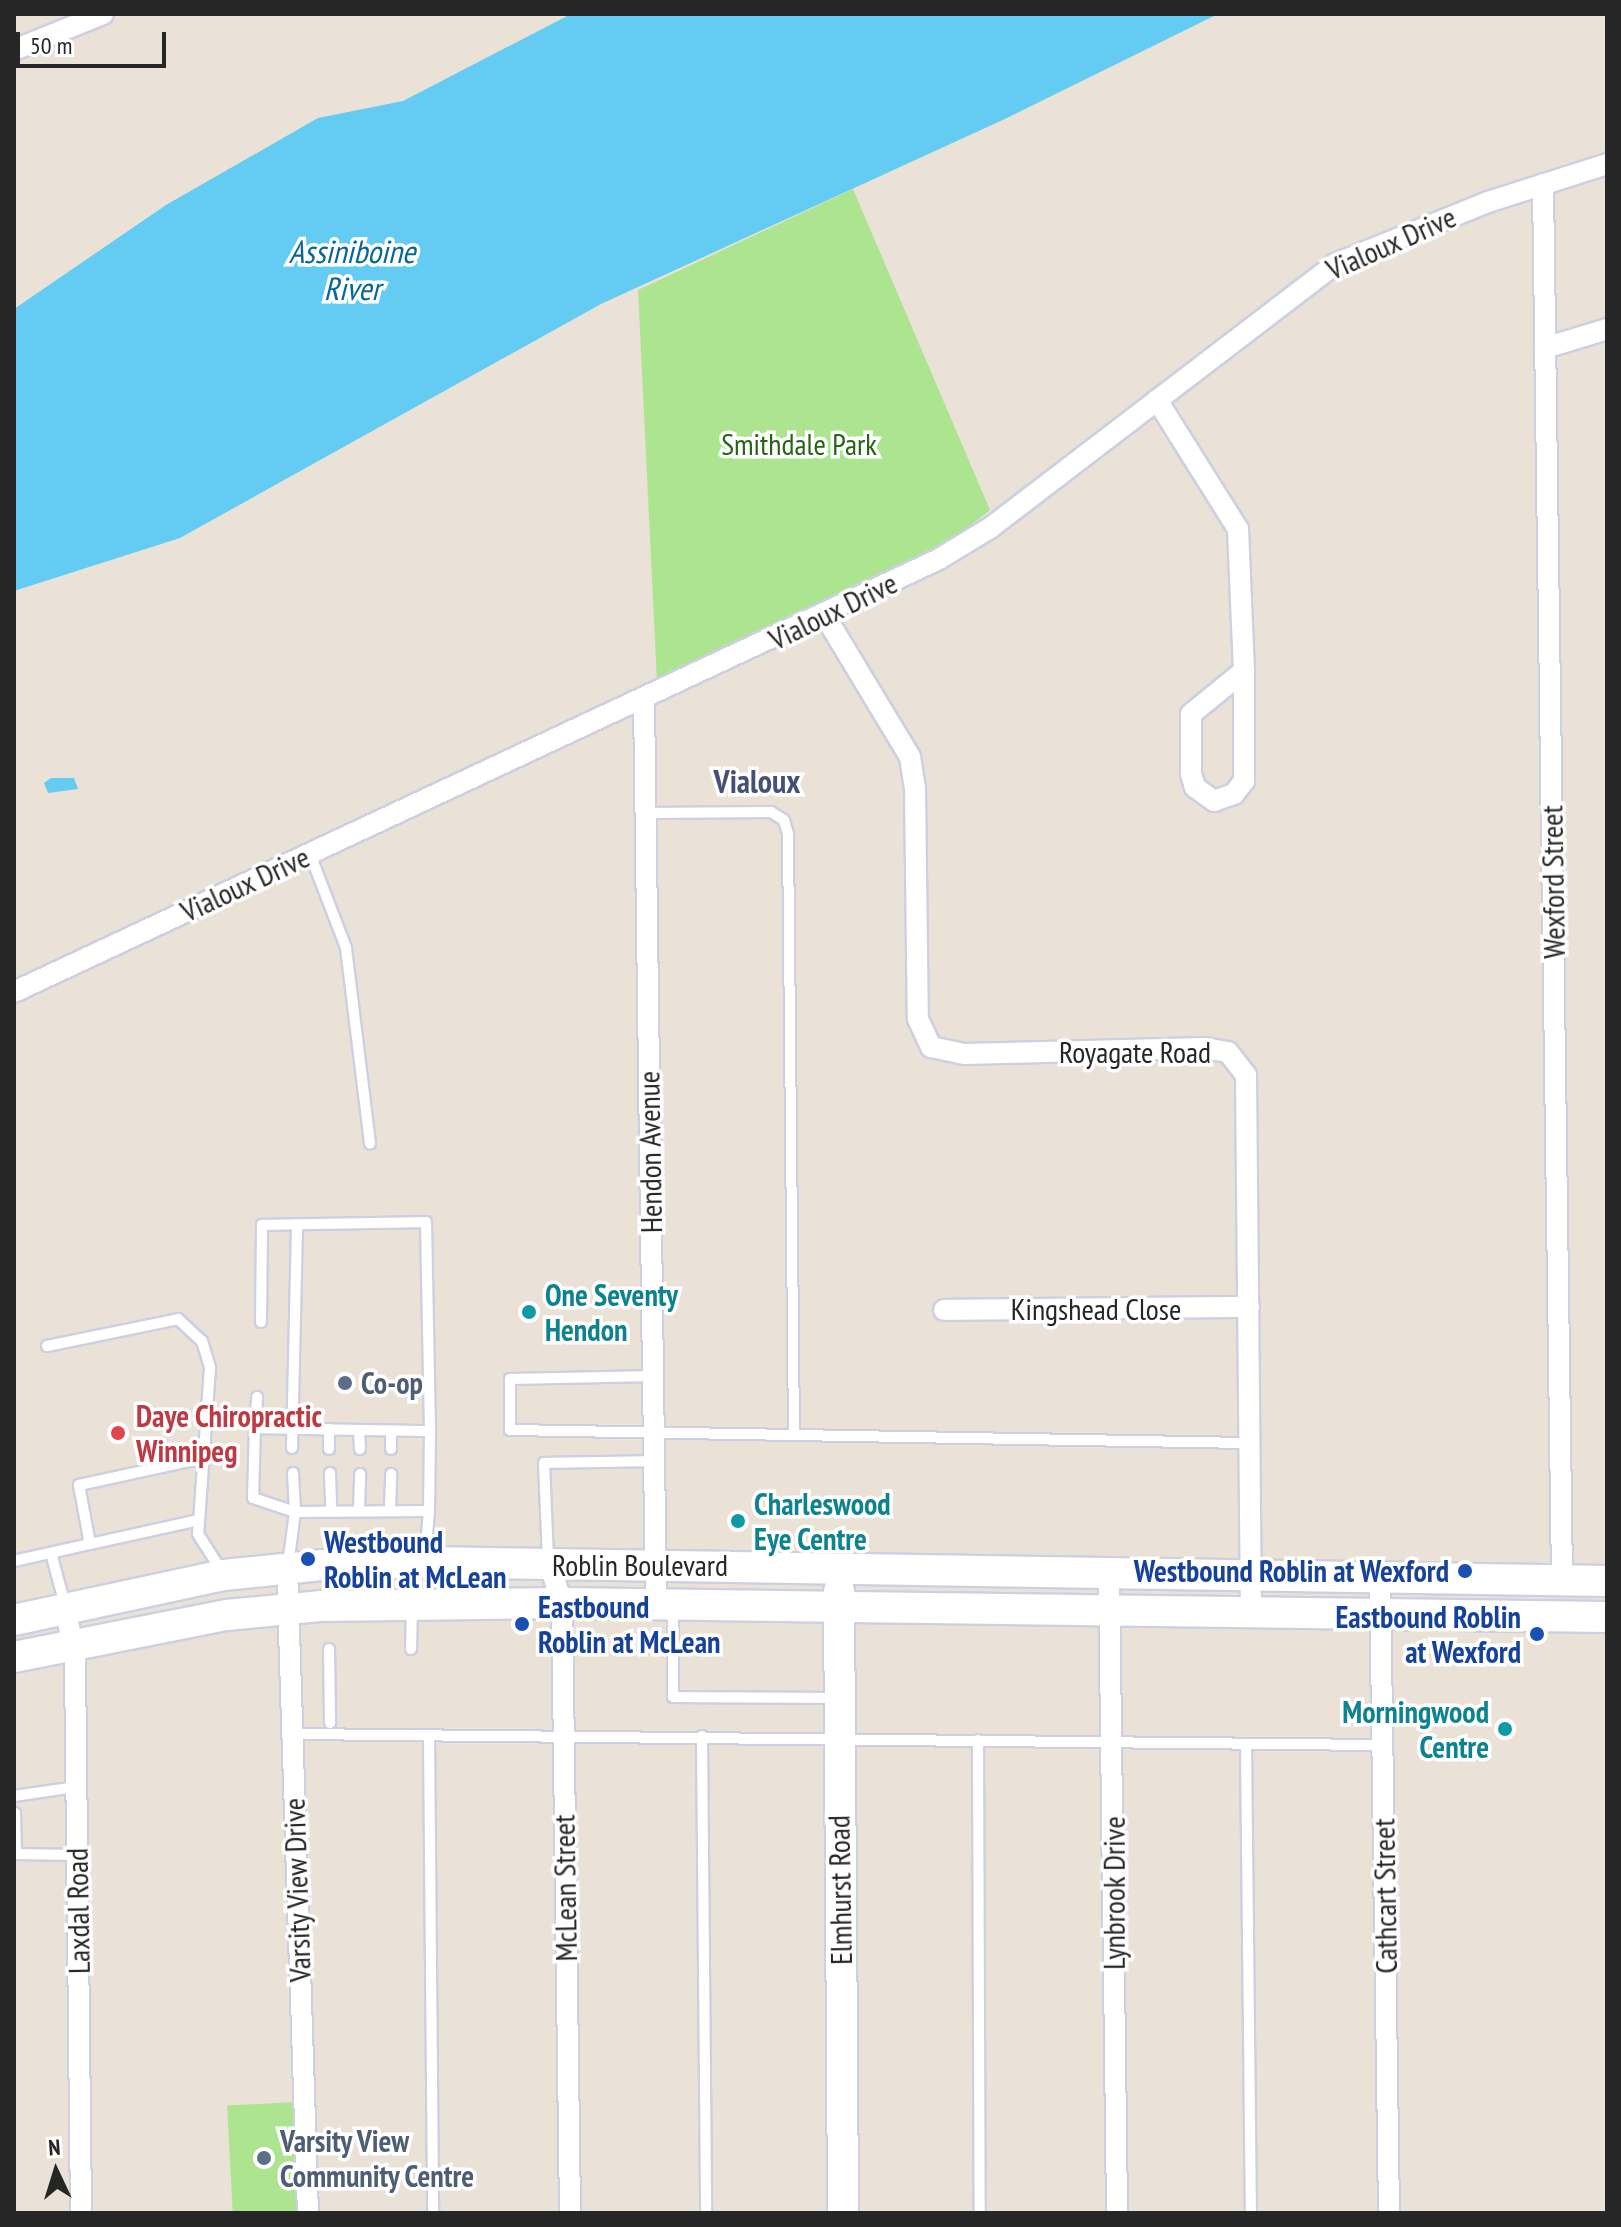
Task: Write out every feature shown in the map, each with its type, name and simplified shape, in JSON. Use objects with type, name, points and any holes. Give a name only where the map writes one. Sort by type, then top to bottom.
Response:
[{"type":"main road","name":"Roblin Boulevard","points":[[14,1620],[224,1575],[287,1568],[425,1562],[550,1566],[655,1563],[1109,1574],[1607,1581]]},
{"type":"main road","name":"Elmhurst Road","points":[[839,1567],[843,2213]]},
{"type":"main road","name":"Roblin Boulevard","points":[[14,1657],[227,1615],[289,1609],[412,1605],[562,1603],[1251,1615],[1607,1617]]},
{"type":"street","points":[[14,50],[103,14]]},
{"type":"street","name":"Vialoux Drive","points":[[14,992],[825,616],[964,545],[1335,264],[1543,184],[1607,164]]},
{"type":"street","name":"Wexford Street","points":[[1543,184],[1562,1580]]},
{"type":"street","points":[[1545,348],[1607,329]]},
{"type":"street","points":[[1157,400],[1238,529],[1244,671],[1244,781],[1234,794],[1214,801],[1195,787],[1191,774],[1191,714],[1244,671]]},
{"type":"street","name":"Royagate Road","points":[[825,616],[910,757],[915,788],[918,1019],[931,1047],[964,1054],[1205,1048],[1228,1052],[1240,1061],[1249,1092],[1251,1615]]},
{"type":"street","name":"Hendon Avenue","points":[[644,698],[655,1563],[664,1606]]},
{"type":"street","name":"Kingshead Close","points":[[944,1310],[1249,1307]]},
{"type":"street","name":"McLean Street","points":[[550,1566],[562,1603],[570,2213]]},
{"type":"street","name":"Varsity View Drive","points":[[287,1568],[308,2213]]},
{"type":"street","name":"Lynbrook Drive","points":[[1109,1574],[1117,2213]]},
{"type":"street","name":"Cathcart Street","points":[[1380,1578],[1389,2213]]},
{"type":"street","name":"Laxdal Road","points":[[66,1610],[73,1645],[81,2213]]},
{"type":"lane","points":[[646,813],[771,812],[784,820],[788,834],[794,1434]]},
{"type":"lane","points":[[310,854],[346,948],[370,1144]]},
{"type":"lane","points":[[261,1322],[262,1225],[426,1222],[430,1431],[425,1562]]},
{"type":"lane","points":[[292,1448],[289,1428],[297,1224]]},
{"type":"lane","points":[[47,1346],[178,1319],[202,1341],[210,1368],[198,1534],[224,1575]]},
{"type":"lane","points":[[653,1376],[510,1379],[510,1430],[1250,1443]]},
{"type":"lane","points":[[257,1397],[253,1498],[295,1512],[359,1509],[429,1511]]},
{"type":"lane","points":[[255,1428],[430,1431]]},
{"type":"lane","points":[[329,1429],[329,1449]]},
{"type":"lane","points":[[359,1430],[360,1449]]},
{"type":"lane","points":[[391,1431],[391,1449]]},
{"type":"lane","points":[[90,1544],[79,1485],[204,1458]]},
{"type":"lane","points":[[550,1566],[544,1463],[654,1461]]},
{"type":"lane","points":[[287,1568],[295,1512],[293,1473]]},
{"type":"lane","points":[[330,1473],[331,1511]]},
{"type":"lane","points":[[359,1509],[360,1474]]},
{"type":"lane","points":[[390,1509],[391,1474]]},
{"type":"lane","points":[[14,1561],[199,1520]]},
{"type":"lane","points":[[51,1553],[66,1610]]},
{"type":"lane","points":[[411,1649],[412,1605]]},
{"type":"lane","points":[[664,1606],[673,1697],[839,1698]]},
{"type":"lane","points":[[329,1649],[330,1723]]},
{"type":"lane","points":[[293,1734],[839,1736],[1113,1744],[1383,1745]]},
{"type":"lane","points":[[429,1735],[433,2213]]},
{"type":"lane","points":[[702,1736],[706,2213]]},
{"type":"lane","points":[[978,1740],[980,2213]]},
{"type":"lane","points":[[1246,1745],[1251,2213]]},
{"type":"lane","points":[[14,1796],[76,1787]]},
{"type":"lane","points":[[15,1813],[15,1854],[77,1855]]},
{"type":"green space","name":"Smithdale Park","points":[[853,189],[990,510],[941,549],[657,682],[638,290]]},
{"type":"green space","name":"Varsity View Community Centre","points":[[296,2102],[302,2213],[233,2213],[227,2106]]},
{"type":"water","name":"Assiniboine River","points":[[571,14],[1218,14],[1007,118],[601,304],[180,538],[14,591],[14,309],[166,205],[318,118],[403,101]]},
{"type":"water","points":[[51,778],[74,778],[78,789],[48,793],[44,783]]},
{"type":"place","name":"One Seventy Hendon","points":[[529,1312]]},
{"type":"place","name":"Co-op","points":[[345,1383]]},
{"type":"place","name":"Daye Chiropractic Winnipeg","points":[[118,1433]]},
{"type":"place","name":"Charleswood Eye Centre","points":[[738,1521]]},
{"type":"place","name":"Westbound Roblin at McLean","points":[[308,1559]]},
{"type":"place","name":"Westbound Roblin at Wexford","points":[[1465,1571]]},
{"type":"place","name":"Eastbound Roblin at McLean","points":[[522,1624]]},
{"type":"place","name":"Eastbound Roblin at Wexford","points":[[1537,1634]]},
{"type":"place","name":"Morningwood Centre","points":[[1505,1729]]},
{"type":"place","name":"Varsity View Community Centre","points":[[264,2158]]},
{"type":"district","name":"Vialoux","points":[[757,781]]}]
